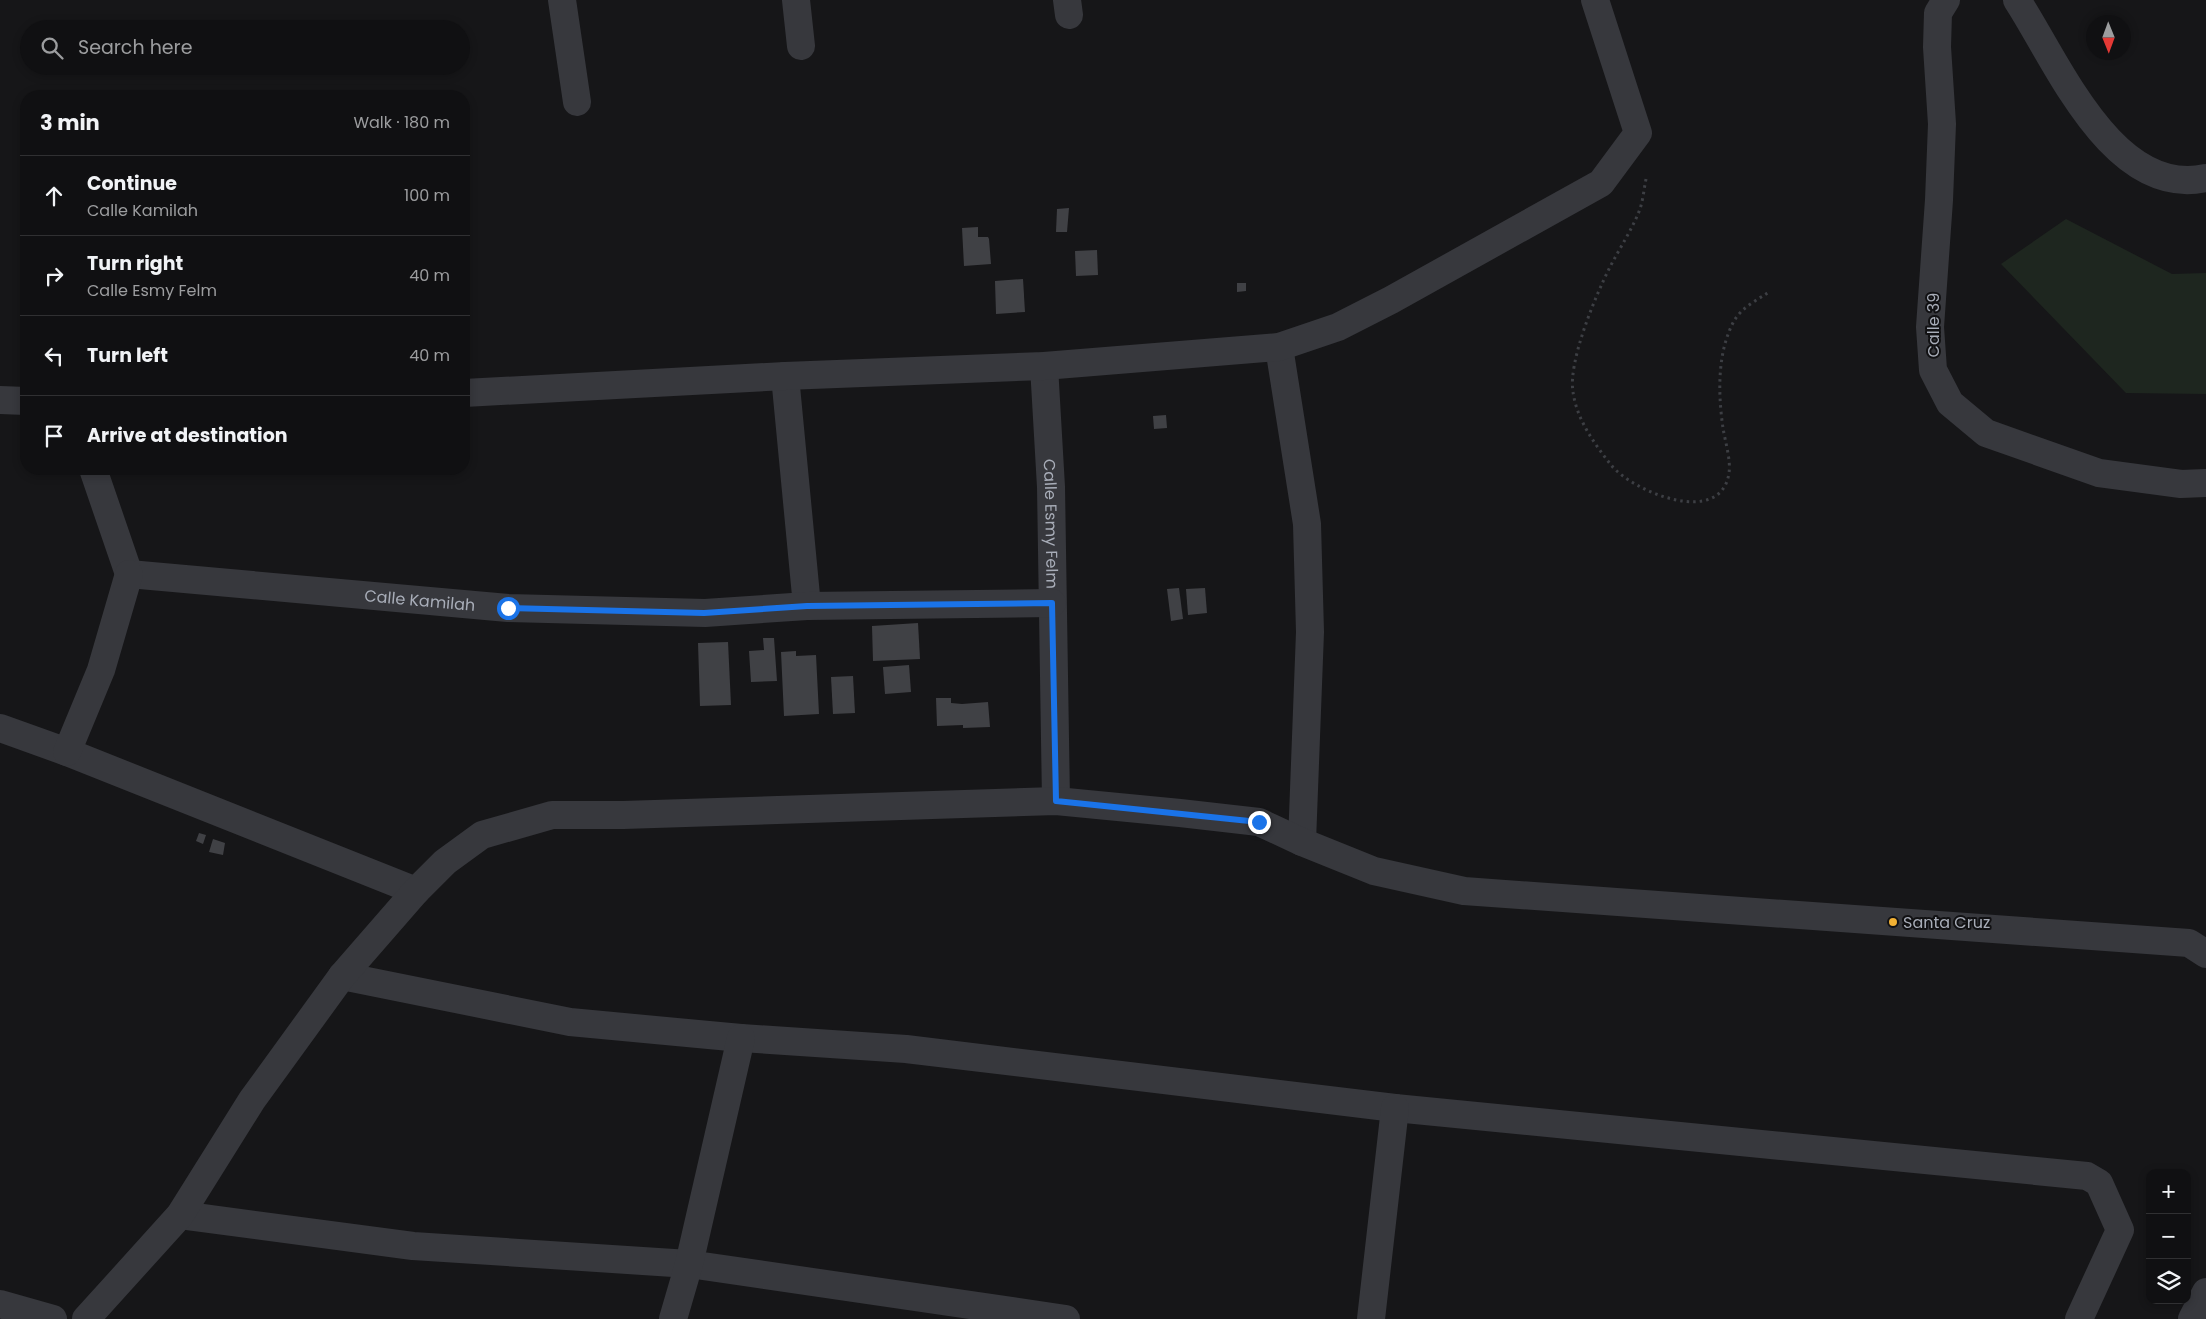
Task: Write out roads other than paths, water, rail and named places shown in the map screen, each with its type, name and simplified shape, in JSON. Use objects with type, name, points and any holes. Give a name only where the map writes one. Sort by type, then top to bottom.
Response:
[{"type":"street","points":[[562,0],[577,102]]},
{"type":"street","points":[[796,0],[801,46]]},
{"type":"street","points":[[470,393],[785,376],[1044,366],[1279,347],[1338,327],[1391,300],[1601,183],[1638,133],[1595,0]]},
{"type":"street","name":"Calle 39","points":[[1946,0],[1938,13],[1937,47],[1942,124],[1930,327],[1933,370],[1950,403],[1986,433],[2099,473],[2181,484],[2206,483]]},
{"type":"street","points":[[2018,0],[2060,75],[2103,133],[2138,164],[2162,175],[2193,181],[2206,178]]},
{"type":"street","points":[[1279,347],[1307,524],[1310,632],[1302,842]]},
{"type":"street","name":"Calle Esmy Felm","points":[[1044,366],[1051,487],[1056,801]]},
{"type":"street","points":[[785,376],[807,606]]},
{"type":"street","points":[[0,400],[20,401]]},
{"type":"street","points":[[68,752],[100,670],[130,574],[95,475]]},
{"type":"street","name":"Calle Kamilah","points":[[130,574],[508,608],[704,613],[807,606],[1052,603]]},
{"type":"street","points":[[0,728],[68,752],[416,891]]},
{"type":"street","points":[[86,1319],[180,1215],[252,1100],[342,976],[416,891],[445,862],[482,835],[552,815],[1056,801],[1259,822],[1374,872],[1464,891],[2189,943],[2206,954]]},
{"type":"street","points":[[342,976],[570,1022],[741,1038],[906,1049],[1395,1108],[2087,1176],[2099,1183],[2120,1230],[2079,1319]]},
{"type":"street","points":[[673,1319],[689,1264],[741,1038]]},
{"type":"street","points":[[1371,1319],[1395,1108]]},
{"type":"street","points":[[180,1215],[413,1246],[689,1264],[1066,1319]]},
{"type":"street","points":[[2192,1319],[2206,1292]]},
{"type":"street","points":[[0,1304],[53,1319]]},
{"type":"place","name":"Santa Cruz","points":[[1893,922]]}]
